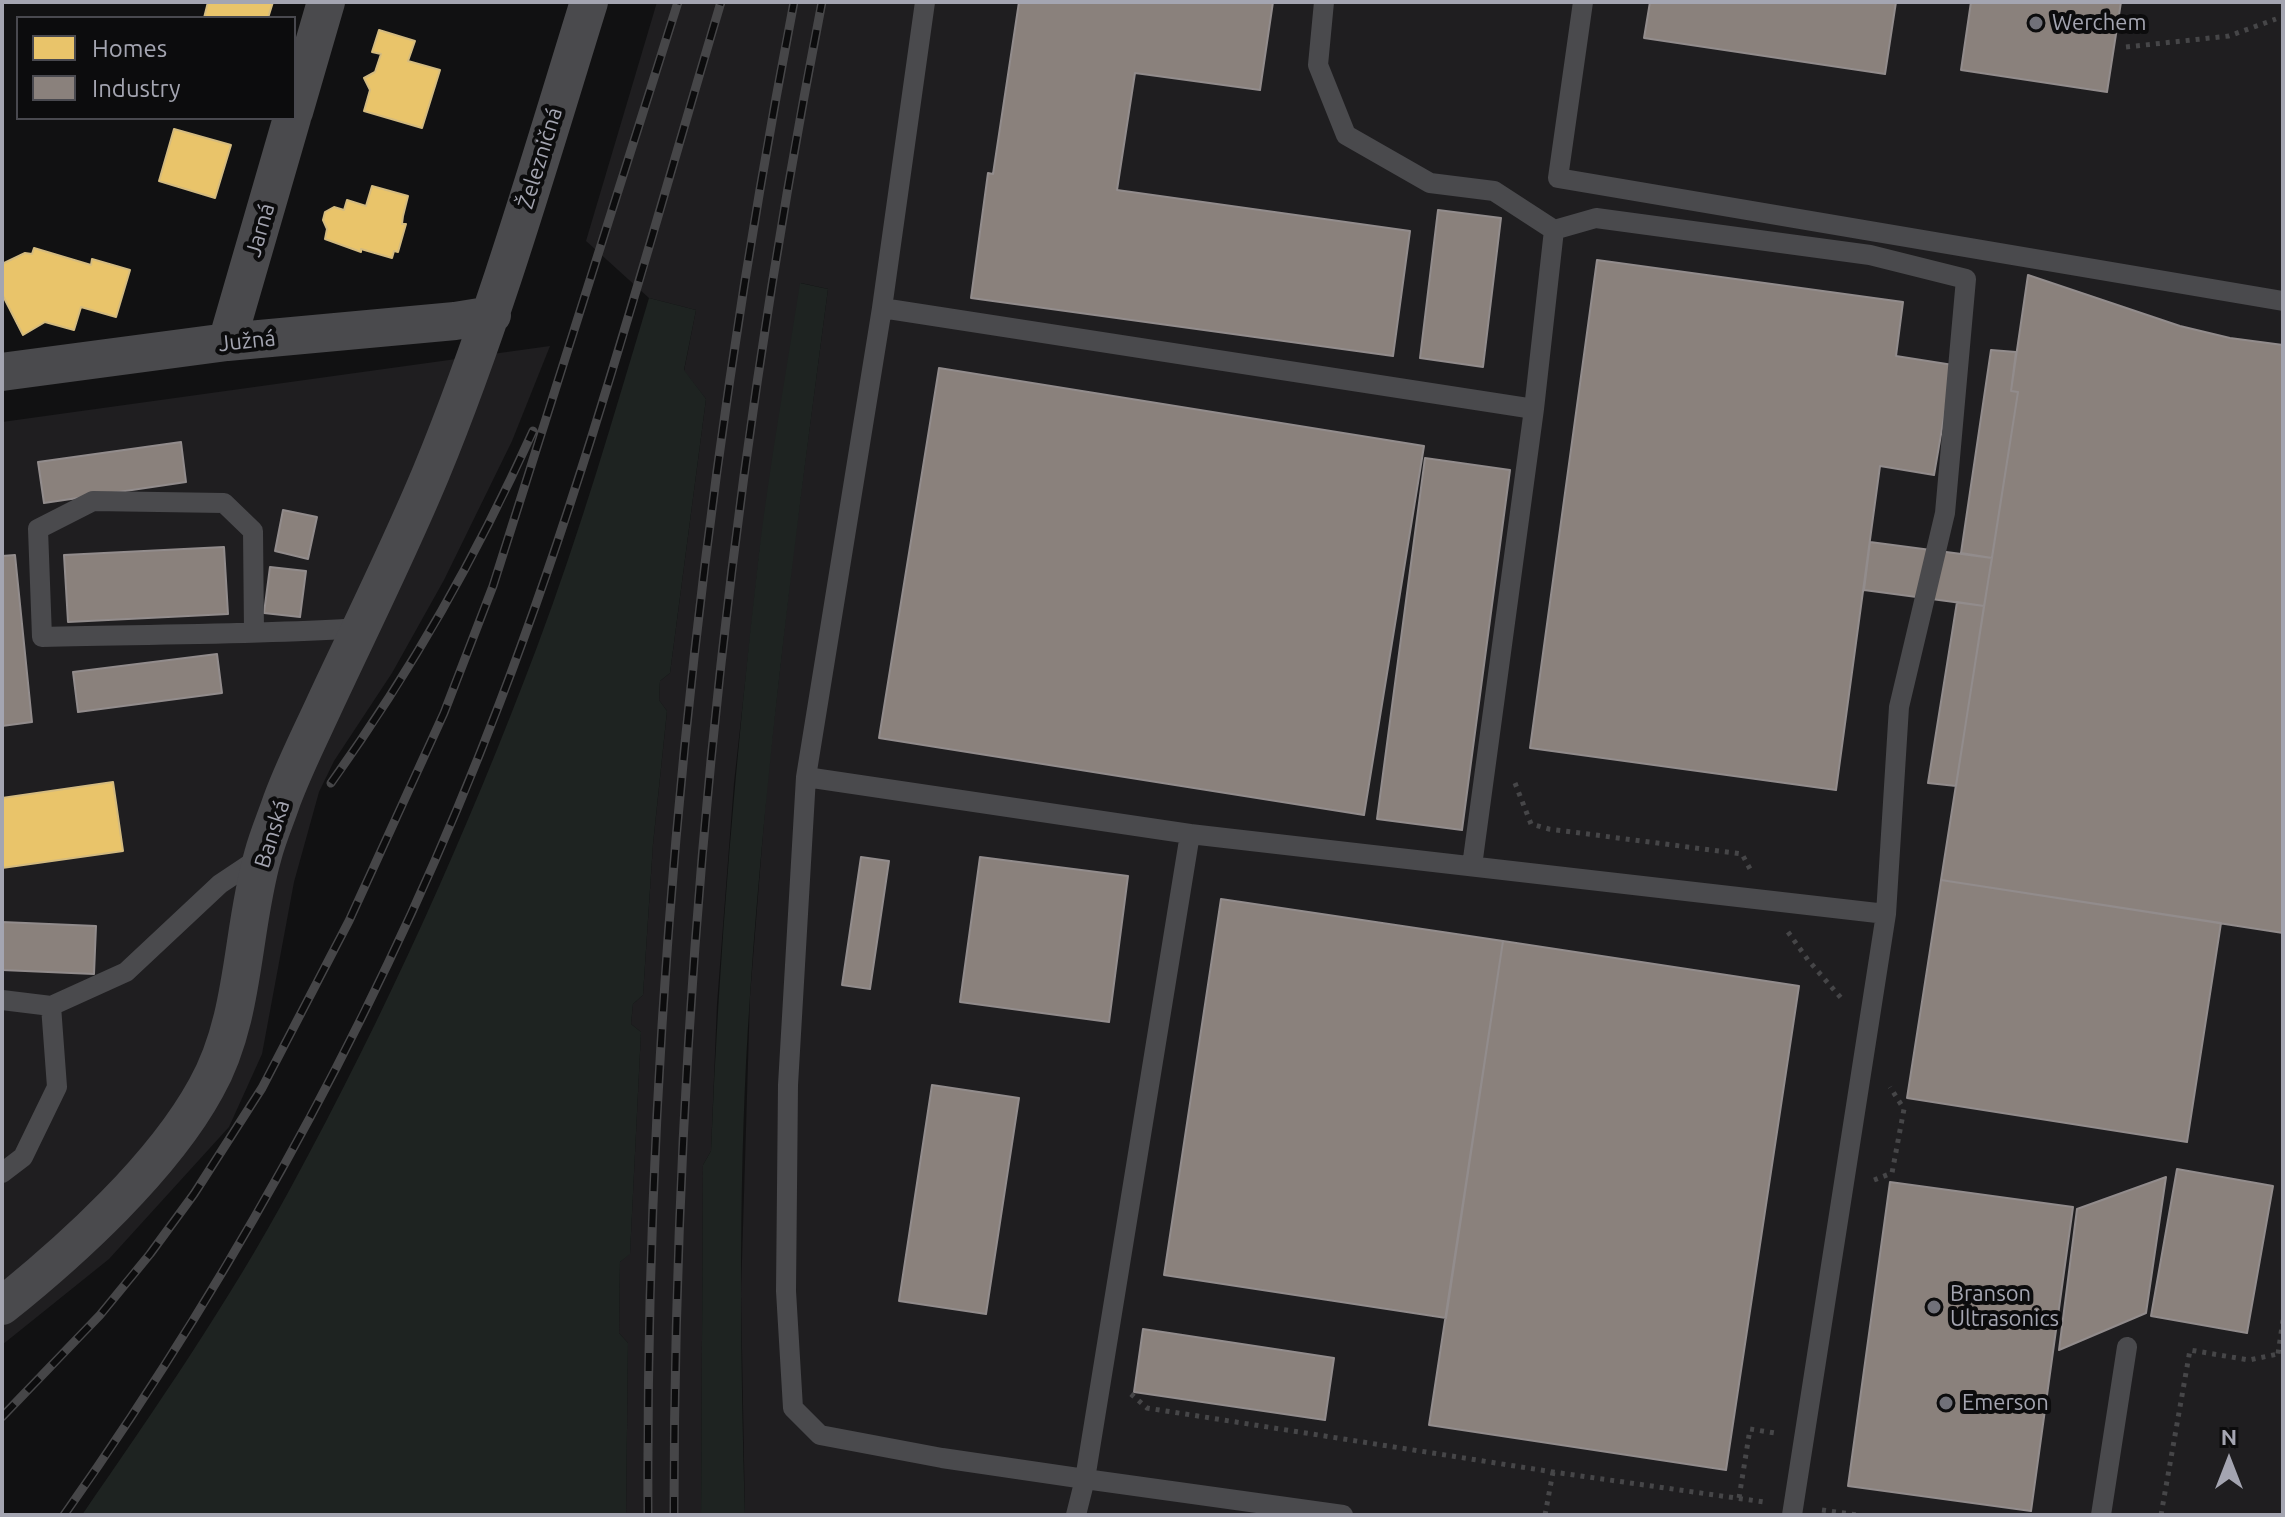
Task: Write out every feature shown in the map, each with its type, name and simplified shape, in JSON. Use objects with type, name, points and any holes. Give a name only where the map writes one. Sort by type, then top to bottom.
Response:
[{"type":"street","points":[[296,105],[326,2]]},
{"type":"street","name":"Železničná","points":[[492,315],[589,2]]},
{"type":"street","name":"Jarná","points":[[227,342],[291,120]]},
{"type":"street","name":"Južná","points":[[2,372],[227,342],[492,315]]},
{"type":"street","name":"Banská","points":[[2,1306],[103,1215],[174,1138],[206,1089],[227,1037],[262,856],[284,794],[431,474],[492,315]]},
{"type":"lane","points":[[925,2],[882,308],[806,777],[788,1085],[786,1291],[793,1408],[820,1435],[942,1458],[1343,1515]]},
{"type":"lane","points":[[1324,2],[1318,65],[1346,135],[1430,183],[1494,191],[1554,230],[1596,218],[1870,255],[1966,279],[1945,513],[1899,707],[1886,914],[1792,1510]]},
{"type":"lane","points":[[1583,2],[1558,178],[2283,301]]},
{"type":"lane","points":[[1472,866],[1534,409],[1554,230]]},
{"type":"lane","points":[[882,308],[1534,409]]},
{"type":"lane","points":[[254,632],[253,531],[224,503],[93,501],[38,529],[42,637],[254,632],[360,628]]},
{"type":"lane","points":[[806,777],[1190,834],[1886,914]]},
{"type":"lane","points":[[1076,1515],[1085,1479],[1190,834]]},
{"type":"lane","points":[[2,1000],[51,1006],[126,972],[220,884],[262,856]]},
{"type":"lane","points":[[2,1173],[23,1157],[57,1087],[51,1006]]},
{"type":"lane","points":[[2101,1515],[2127,1347]]},
{"type":"path","points":[[2126,47],[2229,36],[2276,19]]},
{"type":"path","points":[[1513,780],[1531,824],[1549,829],[1742,854],[1767,901],[1808,960],[1868,1029]]},
{"type":"path","points":[[1872,1181],[1892,1173],[1904,1109],[1888,1083]]},
{"type":"path","points":[[2161,1515],[2190,1350],[2249,1360],[2280,1353],[2283,1320]]},
{"type":"path","points":[[1128,1392],[1147,1408],[1739,1498],[1792,1510],[1858,1515]]},
{"type":"path","points":[[1739,1498],[1750,1429],[1804,1439]]},
{"type":"path","points":[[1545,1515],[1553,1472]]},
{"type":"shaded area","points":[[657,2],[2283,2],[2283,1515],[745,1515],[741,1293],[750,996],[767,783],[828,289],[801,283],[760,549],[734,783],[717,1004],[711,1151],[703,1165],[701,1515],[626,1515],[628,1343],[619,1333],[620,1262],[630,1253],[641,1032],[631,1024],[633,1004],[643,995],[653,844],[667,711],[659,700],[660,681],[670,673],[706,399],[684,371],[696,310],[649,298],[586,241]]},
{"type":"shaded area","points":[[800,283],[828,289],[774,730],[750,996],[743,1125],[741,1255],[745,1515],[701,1515],[703,1165],[711,1151],[724,926],[759,553]]},
{"type":"shaded area","points":[[649,298],[696,310],[684,370],[706,399],[670,673],[660,681],[659,700],[667,711],[653,844],[643,995],[633,1004],[631,1024],[641,1032],[630,1254],[620,1262],[619,1333],[628,1343],[626,1515],[82,1515],[242,1273],[325,1123],[423,922],[482,786],[553,604]]},
{"type":"shaded area","points":[[550,346],[512,441],[444,580],[392,673],[334,761],[319,792],[294,882],[262,1054],[229,1127],[109,1259],[2,1345],[2,422]]},
{"type":"building: Homes","points":[[208,2],[273,2],[269,16],[204,16]]},
{"type":"building: Homes","points":[[379,30],[415,41],[408,61],[440,70],[422,128],[364,111],[370,90],[364,78],[375,72],[381,54],[372,52]]},
{"type":"building: Homes","points":[[174,129],[231,145],[215,198],[159,181]]},
{"type":"building: Homes","points":[[372,186],[408,196],[402,224],[406,224],[398,252],[394,251],[392,258],[361,249],[361,252],[325,239],[325,212],[334,207],[344,210],[347,200],[366,206]]},
{"type":"building: Homes","points":[[34,248],[91,265],[92,259],[130,270],[116,317],[81,307],[74,330],[45,322],[23,335],[2,294],[2,264],[25,253],[32,254]]},
{"type":"building: Homes","points":[[113,782],[123,851],[2,868],[2,798]]},
{"type":"building: Industry","points":[[1019,2],[1273,2],[1260,90],[1135,73],[1117,190],[1410,231],[1393,356],[971,298],[988,173],[993,174]]},
{"type":"building: Industry","points":[[1650,2],[1896,2],[1885,74],[1644,38]]},
{"type":"building: Industry","points":[[1971,2],[2121,2],[2107,92],[1961,70]]},
{"type":"building: Industry","points":[[1438,210],[1501,218],[1483,367],[1420,358]]},
{"type":"building: Industry","points":[[1597,260],[1903,302],[1896,356],[1953,365],[1934,475],[1880,466],[1836,790],[1530,748]]},
{"type":"building: Industry","points":[[2028,275],[2180,326],[2230,338],[2283,345],[2283,933],[1941,880],[2018,392],[2011,391]]},
{"type":"building: Industry","points":[[1991,350],[2016,352],[2011,391],[2018,392],[1992,558],[1961,553]]},
{"type":"building: Industry","points":[[939,368],[1424,446],[1364,815],[879,738]]},
{"type":"building: Industry","points":[[181,442],[186,482],[44,503],[38,462]]},
{"type":"building: Industry","points":[[1425,458],[1510,470],[1462,830],[1377,819]]},
{"type":"building: Industry","points":[[283,510],[317,517],[308,559],[275,551]]},
{"type":"building: Industry","points":[[1870,542],[1992,558],[1984,606],[1864,590]]},
{"type":"building: Industry","points":[[224,547],[228,614],[68,622],[64,555]]},
{"type":"building: Industry","points":[[15,555],[32,722],[2,726],[2,556]]},
{"type":"building: Industry","points":[[270,567],[306,571],[300,617],[264,613]]},
{"type":"building: Industry","points":[[1957,602],[1984,606],[1956,786],[1928,783]]},
{"type":"building: Industry","points":[[217,654],[222,693],[78,712],[73,672]]},
{"type":"building: Industry","points":[[861,857],[889,861],[870,989],[842,985]]},
{"type":"building: Industry","points":[[980,857],[1128,876],[1109,1022],[960,1002]]},
{"type":"building: Industry","points":[[1941,880],[2221,923],[2187,1142],[1907,1098]]},
{"type":"building: Industry","points":[[1221,899],[1503,941],[1446,1318],[1164,1275]]},
{"type":"building: Industry","points":[[2,922],[96,926],[94,974],[2,970]]},
{"type":"building: Industry","points":[[1503,941],[1799,986],[1726,1470],[1429,1425]]},
{"type":"building: Industry","points":[[932,1085],[1019,1098],[986,1314],[899,1301]]},
{"type":"building: Industry","points":[[2177,1169],[2273,1186],[2247,1333],[2151,1316]]},
{"type":"building: Industry","points":[[2166,1177],[2146,1313],[2059,1350],[2077,1209]]},
{"type":"building: Industry","points":[[1890,1182],[2073,1207],[2031,1511],[1848,1486]]},
{"type":"building: Industry","points":[[1143,1329],[1334,1358],[1325,1420],[1134,1392]]},
{"type":"railway","points":[[2,1417],[100,1315],[194,1194],[262,1088],[349,921],[444,713],[493,586],[678,2]]},
{"type":"railway","points":[[64,1515],[192,1322],[308,1122],[361,1019],[457,809],[500,702],[562,529],[721,2]]},
{"type":"railway","points":[[648,1515],[649,1325],[656,1135],[684,755],[730,377],[794,2]]},
{"type":"railway","points":[[674,1515],[676,1325],[683,1134],[695,944],[712,755],[758,377],[822,2]]},
{"type":"railway","points":[[331,783],[441,612],[533,431]]},
{"type":"place","name":"Werchem","points":[[2036,23]]},
{"type":"place","name":"Branson Ultrasonics","points":[[1934,1307]]},
{"type":"place","name":"Emerson","points":[[1946,1403]]}]
